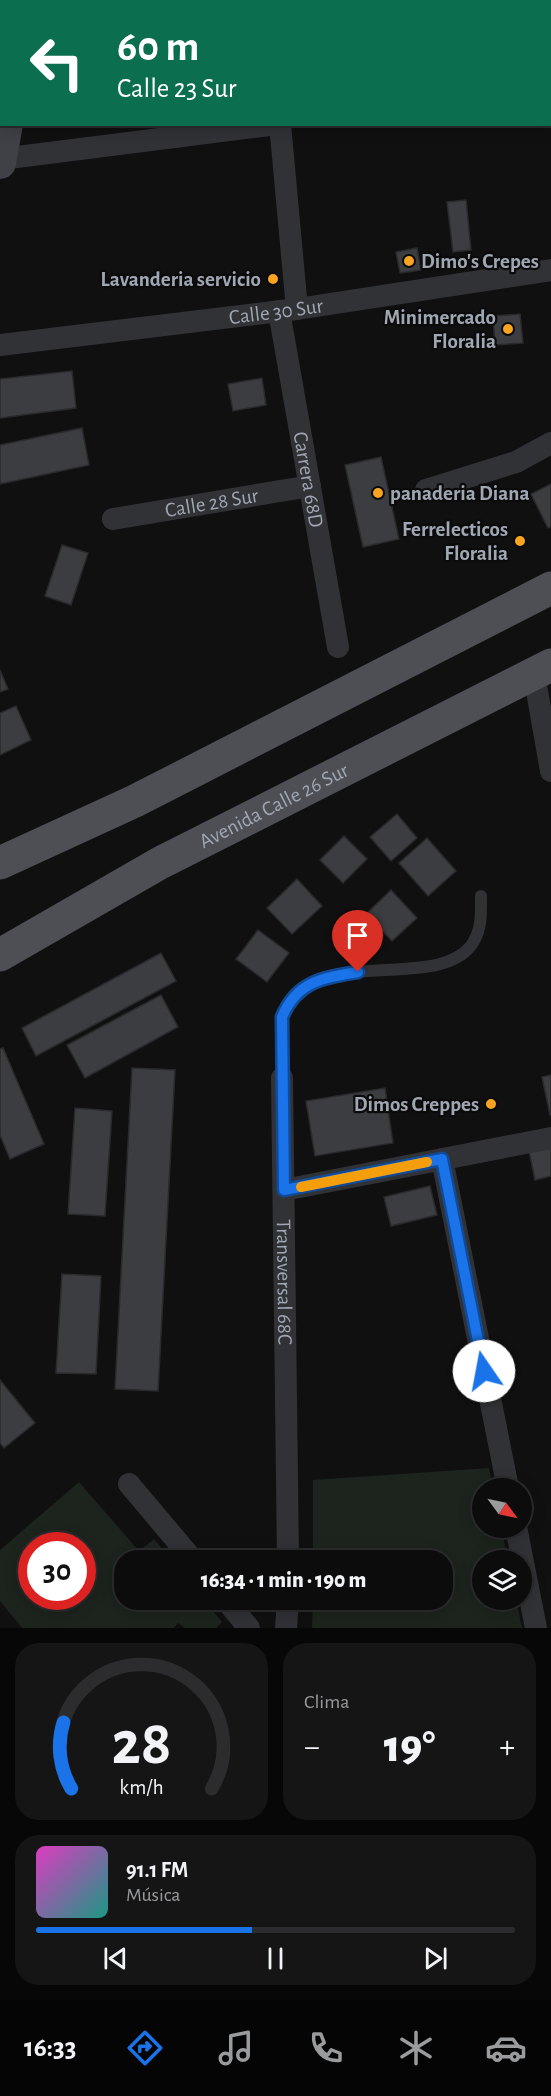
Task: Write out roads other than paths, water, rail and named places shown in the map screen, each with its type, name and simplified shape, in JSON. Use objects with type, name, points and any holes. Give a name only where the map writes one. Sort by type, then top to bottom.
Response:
[{"type":"main road","points":[[0,862],[135,801],[551,588]]},
{"type":"main road","name":"Avenida Calle 26 Sur","points":[[0,955],[160,862],[542,670]]},
{"type":"main road","points":[[0,840],[147,772],[334,699]]},
{"type":"street","points":[[7,126],[0,161],[264,126]]},
{"type":"street","name":"Carrera 68D","points":[[279,126],[288,310],[310,486],[338,647]]},
{"type":"street","name":"Calle 30 Sur","points":[[0,345],[288,310],[551,270]]},
{"type":"street","points":[[426,490],[516,462],[551,443]]},
{"type":"street","name":"Calle 28 Sur","points":[[113,519],[310,486]]},
{"type":"street","points":[[542,670],[551,771]]},
{"type":"street","name":"Transversal 68C","points":[[282,1078],[288,1550]]},
{"type":"street","points":[[284,1190],[551,1138]]},
{"type":"street","points":[[442,1159],[506,1478]]},
{"type":"street","points":[[129,1484],[185,1550]]},
{"type":"street","points":[[518,1538],[536,1628]]},
{"type":"street","points":[[234,1610],[249,1628]]},
{"type":"street","points":[[286,1628],[287,1610]]},
{"type":"lane","name":"Transversal 68C","points":[[282,1078],[282,1017],[288,1003],[305,986],[327,977],[432,965],[457,959],[473,942],[480,924],[481,896]]},
{"type":"place","name":"Dimo's Crepes","points":[[409,261]]},
{"type":"place","name":"Lavanderia servicio","points":[[273,279]]},
{"type":"place","name":"Minimercado Floralia","points":[[508,329]]},
{"type":"place","name":"panaderia Diana","points":[[378,493]]},
{"type":"place","name":"Ferrelecticos Floralia","points":[[520,541]]},
{"type":"place","name":"Dimos Creppes","points":[[491,1104]]}]
